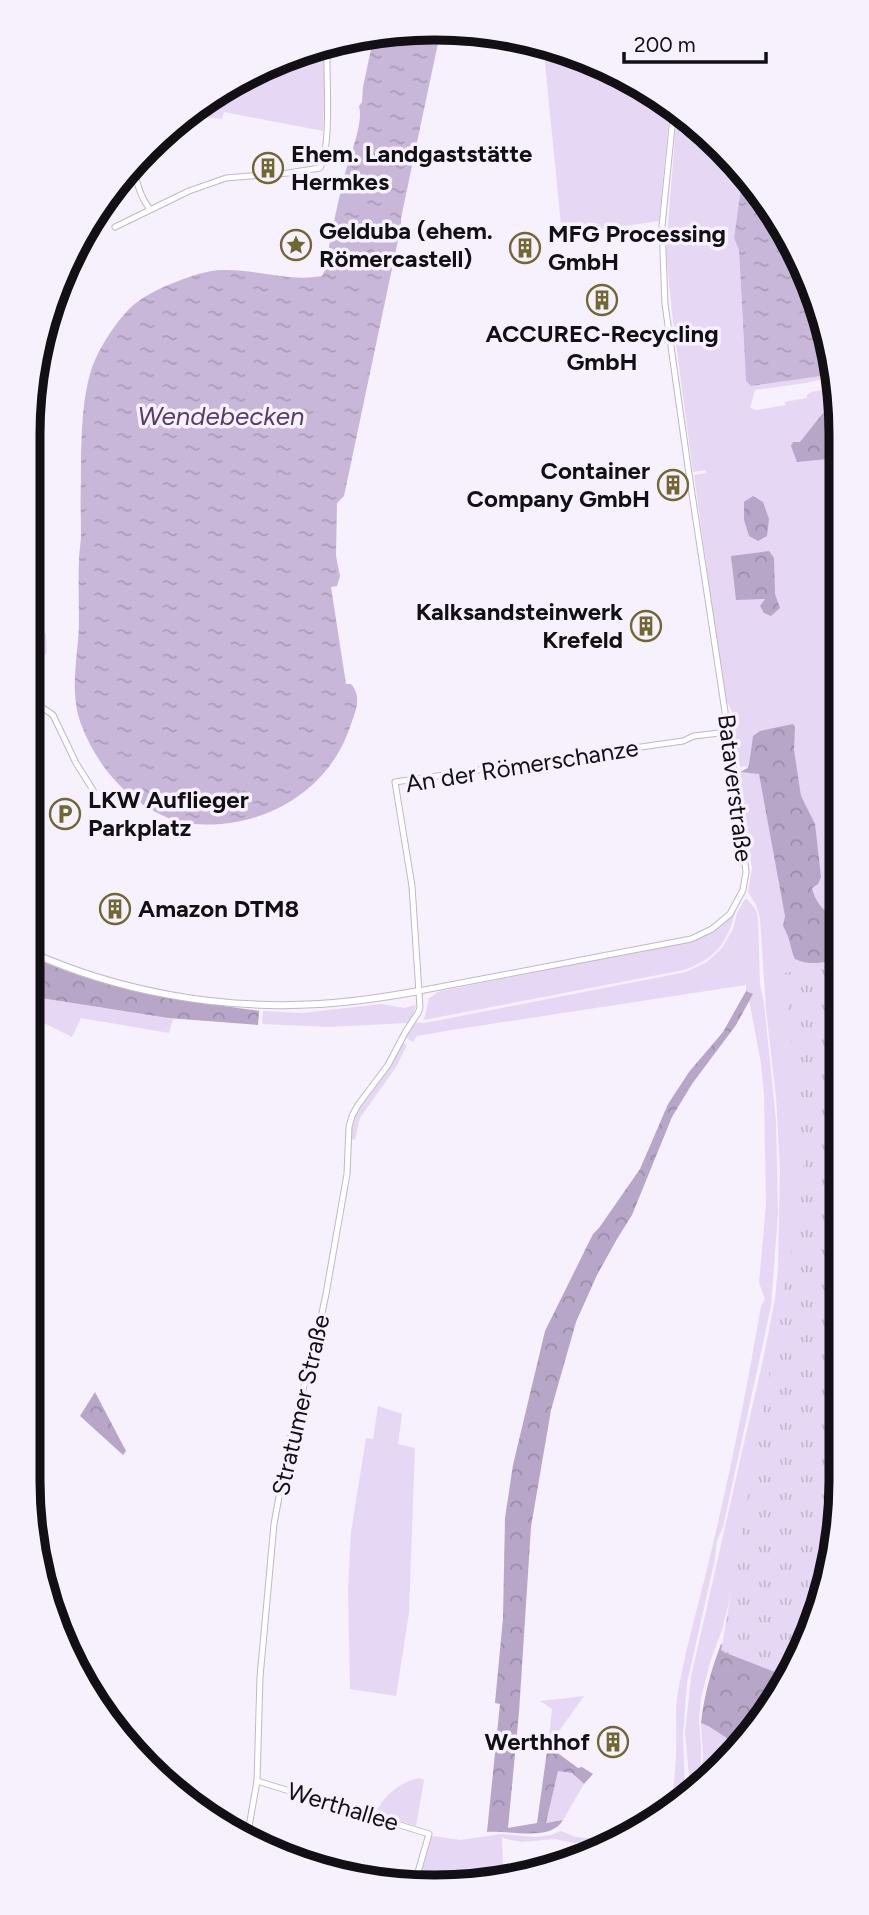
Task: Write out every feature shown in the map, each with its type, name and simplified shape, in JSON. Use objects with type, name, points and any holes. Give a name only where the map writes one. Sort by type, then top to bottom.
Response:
[{"type":"street","points":[[115,228],[189,191],[226,178],[320,168],[324,161],[326,145],[327,55]]},
{"type":"street","name":"Bataverstraße","points":[[40,956],[110,981],[166,994],[240,1004],[318,1004],[419,992],[691,939],[724,920],[743,890],[746,872],[665,304],[662,228],[673,120]]},
{"type":"street","points":[[136,177],[140,192],[150,209]]},
{"type":"street","points":[[40,706],[53,715],[76,763],[93,790]]},
{"type":"street","name":"An der Römerschanze","points":[[419,992],[412,886],[395,782],[683,741],[694,736],[728,732]]},
{"type":"street","name":"Stratumer Straße","points":[[249,1828],[257,1781],[260,1677],[274,1524],[289,1442],[326,1294],[346,1174],[349,1127],[358,1105],[379,1079],[418,1013],[419,992]]},
{"type":"street","name":"Werthallee","points":[[257,1781],[429,1834],[417,1874]]},
{"type":"green space","points":[[326,56],[323,131],[224,112],[222,119],[201,117],[260,81]]},
{"type":"green space","points":[[544,56],[609,81],[669,118],[659,221],[562,235]]},
{"type":"green space","points":[[676,123],[713,156],[741,187],[734,238],[739,250],[746,381],[752,386],[824,376],[824,379],[806,383],[755,390],[750,408],[757,410],[786,405],[784,402],[807,398],[811,392],[826,389],[828,405],[795,456],[828,411],[829,434],[829,1184],[742,1550],[701,1698],[700,1772],[689,1782],[685,1733],[691,1677],[775,1299],[780,1168],[760,918],[748,892],[752,868],[740,772],[748,773],[746,766],[740,767],[731,709],[723,686],[694,475],[706,473],[706,470],[693,472],[666,252]]},
{"type":"green space","points":[[828,407],[829,459],[797,462],[791,446],[793,442],[800,442]]},
{"type":"green space","points":[[753,496],[763,502],[769,519],[767,536],[758,541],[749,536],[744,520],[744,502]]},
{"type":"green space","points":[[769,551],[774,558],[775,594],[780,608],[771,616],[764,613],[760,606],[765,599],[736,600],[731,556]]},
{"type":"green space","points":[[40,628],[46,634],[47,653],[41,659]]},
{"type":"green space","points":[[793,724],[795,727],[794,750],[801,796],[815,824],[821,877],[818,884],[812,888],[820,905],[829,914],[829,960],[817,963],[795,959],[783,926],[785,916],[759,774],[740,772],[748,768],[753,736],[760,731]]},
{"type":"green space","points":[[745,899],[756,910],[758,919],[760,984],[776,1121],[778,1213],[771,1306],[687,1683],[683,1736],[685,1785],[673,1795],[676,1705],[680,1682],[722,1506],[761,1306],[765,1299],[759,1283],[766,1204],[764,1095],[749,1000],[752,994],[746,991],[746,985],[452,1030],[417,1036],[413,1042],[405,1037],[416,1022],[435,1021],[686,972],[707,962],[722,948],[733,929],[737,913]]},
{"type":"green space","points":[[736,910],[729,932],[719,948],[705,960],[684,970],[424,1020],[429,998],[437,992],[688,941],[715,930]]},
{"type":"green space","points":[[40,960],[84,977],[141,992],[259,1011],[258,1025],[168,1018],[40,998]]},
{"type":"green space","points":[[829,964],[829,1480],[825,1532],[815,1583],[799,1631],[778,1673],[721,1651],[804,1176],[785,973]]},
{"type":"green space","points":[[746,991],[753,994],[736,1025],[692,1084],[672,1117],[632,1215],[597,1275],[576,1322],[551,1410],[531,1527],[519,1712],[508,1828],[537,1823],[549,1737],[554,1738],[559,1754],[578,1768],[582,1767],[593,1774],[584,1784],[572,1773],[558,1771],[546,1823],[563,1820],[557,1827],[529,1834],[487,1832],[500,1704],[495,1703],[503,1618],[505,1518],[513,1465],[545,1331],[593,1234],[640,1169],[668,1104],[689,1072],[723,1032]]},
{"type":"green space","points":[[40,998],[173,1019],[169,1033],[81,1018],[72,1037],[40,1021]]},
{"type":"green space","points":[[381,1004],[404,1008],[416,1005],[408,1023],[329,1027],[262,1024],[263,1011],[301,1013]]},
{"type":"green space","points":[[402,1042],[407,1045],[396,1067],[360,1118],[355,1140],[351,1139],[353,1123],[359,1110],[394,1059]]},
{"type":"green space","points":[[95,1392],[126,1451],[123,1455],[80,1416]]},
{"type":"green space","points":[[378,1406],[402,1414],[398,1444],[415,1448],[409,1613],[396,1696],[350,1689],[348,1588],[351,1532],[366,1438],[373,1439]]},
{"type":"green space","points":[[793,1643],[762,1700],[731,1740],[701,1723],[708,1683],[721,1644],[763,1657]]},
{"type":"green space","points":[[584,1696],[554,1738],[549,1737],[552,1709],[540,1701]]},
{"type":"green space","points":[[701,1723],[730,1741],[701,1770]]},
{"type":"green space","points":[[558,1771],[572,1773],[584,1784],[563,1820],[546,1823]]},
{"type":"green space","points":[[419,1778],[424,1780],[416,1826],[376,1813],[393,1791],[406,1782]]},
{"type":"green space","points":[[561,1831],[576,1837],[598,1839],[588,1843],[555,1839],[521,1842],[502,1838],[502,1868],[460,1874],[419,1874],[433,1836],[461,1840],[501,1834],[536,1837]]},
{"type":"water","name":"Wendebecken","points":[[439,40],[344,496],[337,503],[336,556],[340,576],[337,586],[331,587],[346,684],[351,684],[356,694],[355,714],[343,745],[331,763],[318,780],[301,794],[264,814],[243,821],[221,824],[185,823],[143,805],[117,782],[96,755],[77,712],[75,674],[79,624],[83,411],[88,383],[102,346],[124,314],[149,294],[166,286],[198,274],[220,270],[298,278],[322,276],[345,174],[358,131],[372,46]]},
{"type":"water","points":[[741,187],[776,237],[799,284],[815,332],[824,376],[751,386],[746,381],[739,250],[734,238]]},
{"type":"place","name":"Ehem. Landgaststätte Hermkes","points":[[268,168]]},
{"type":"place","name":"Gelduba (ehem. Römercastell)","points":[[296,245]]},
{"type":"place","name":"MFG Processing GmbH","points":[[525,248]]},
{"type":"place","name":"ACCUREC-Recycling GmbH","points":[[602,300]]},
{"type":"place","name":"Container Company GmbH","points":[[673,485]]},
{"type":"place","name":"Kalksandsteinwerk Krefeld","points":[[646,626]]},
{"type":"place","name":"LKW Auflieger Parkplatz","points":[[65,814]]},
{"type":"place","name":"Amazon DTM8","points":[[115,909]]},
{"type":"place","name":"Werthhof","points":[[613,1742]]}]
